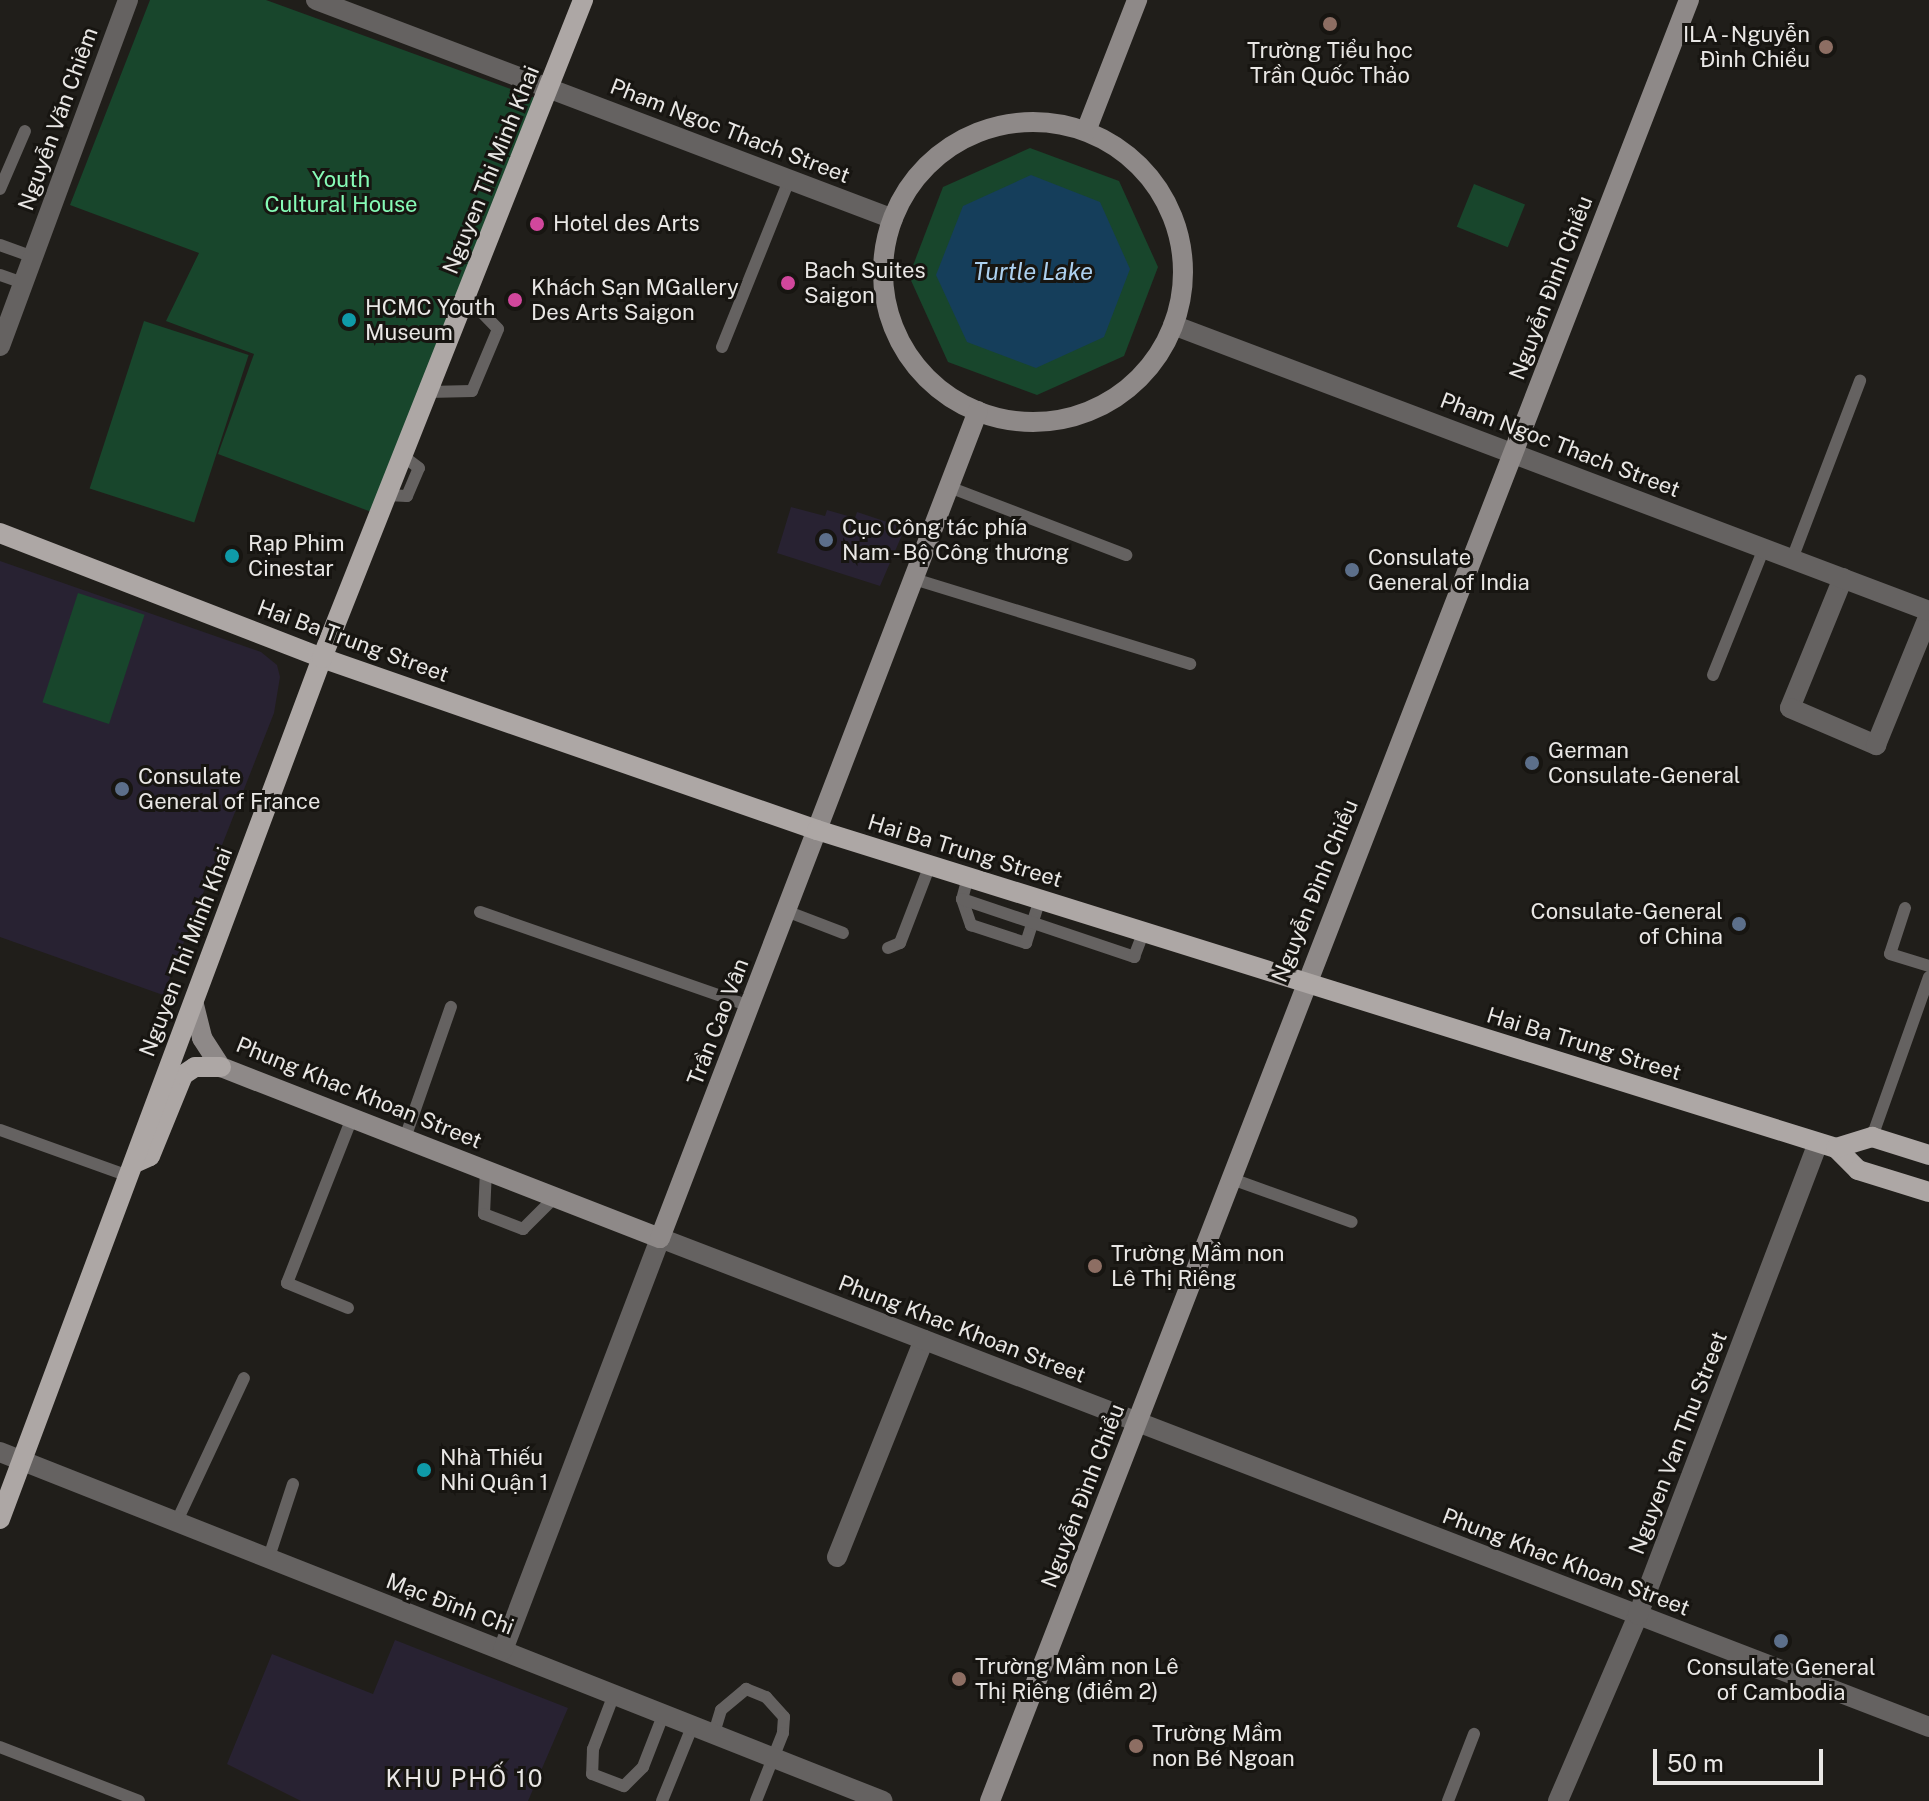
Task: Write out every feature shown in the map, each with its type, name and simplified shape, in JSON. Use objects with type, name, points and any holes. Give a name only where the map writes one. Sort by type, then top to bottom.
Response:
[{"type":"main road","name":"Nguyen Thi Minh Khai","points":[[0,1519],[134,1170],[134,1149],[194,1005],[322,658],[583,0]]},
{"type":"main road","points":[[1086,131],[1137,0]]},
{"type":"main road","name":"Nguyễn Đình Chiểu","points":[[990,1801],[1232,1179],[1305,981],[1689,0]]},
{"type":"main road","points":[[1040,122],[1086,131],[1128,154],[1171,210],[1184,279],[1173,325],[1150,366],[1094,408],[1024,421],[978,411],[921,372],[896,332],[884,288],[893,219],[916,178],[972,135],[1040,122]]},
{"type":"main road","name":"Trần Cao Vân","points":[[660,1238],[978,411]]},
{"type":"main road","name":"Hai Ba Trung Street","points":[[0,533],[322,658],[817,830],[1827,1146]]},
{"type":"main road","name":"Phung Khac Khoan Street","points":[[194,1005],[202,1038],[221,1067],[660,1238]]},
{"type":"main road","name":"Nguyen Thi Minh Khai","points":[[134,1170],[150,1156],[183,1075],[195,1067],[221,1067]]},
{"type":"main road","points":[[1858,1170],[1872,1137]]},
{"type":"main road","points":[[1827,1146],[1872,1137],[1929,1155]]},
{"type":"main road","points":[[1827,1146],[1858,1170],[1929,1192]]},
{"type":"street","name":"Nguyễn Văn Chiêm","points":[[0,346],[128,0]]},
{"type":"street","name":"Pham Ngoc Thach Street","points":[[316,0],[893,219]]},
{"type":"street","name":"Pham Ngoc Thach Street","points":[[1173,325],[1929,613]]},
{"type":"street","points":[[1843,578],[1790,708],[1876,745],[1929,613]]},
{"type":"street","name":"Nguyen Van Thu Street","points":[[1558,1801],[1638,1615],[1827,1146]]},
{"type":"street","name":"Phung Khac Khoan Street","points":[[660,1238],[1929,1727]]},
{"type":"street","name":"Trần Cao Vân","points":[[503,1650],[660,1238]]},
{"type":"street","points":[[837,1557],[924,1340]]},
{"type":"street","name":"Mạc Đĩnh Chi","points":[[0,1452],[503,1650],[662,1718],[714,1733],[883,1801]]},
{"type":"lane","points":[[0,189],[25,131]]},
{"type":"lane","points":[[722,347],[789,180]]},
{"type":"lane","points":[[0,245],[33,257]]},
{"type":"lane","points":[[0,275],[23,283]]},
{"type":"lane","points":[[428,392],[472,391],[498,329],[467,297]]},
{"type":"lane","points":[[1792,559],[1860,381]]},
{"type":"lane","points":[[949,487],[1126,555]]},
{"type":"lane","points":[[1713,675],[1764,548]]},
{"type":"lane","points":[[914,579],[1190,664]]},
{"type":"lane","points":[[888,948],[900,943],[930,865]]},
{"type":"lane","points":[[968,877],[962,899],[971,925],[1026,943],[1040,899]]},
{"type":"lane","points":[[962,899],[1134,957],[1144,931]]},
{"type":"lane","points":[[1905,908],[1890,954],[1929,966]]},
{"type":"lane","points":[[786,911],[843,933]]},
{"type":"lane","points":[[480,912],[750,1006]]},
{"type":"lane","points":[[1872,1137],[1929,977]]},
{"type":"lane","points":[[405,1138],[451,1007]]},
{"type":"lane","points":[[348,1308],[287,1283],[352,1118]]},
{"type":"lane","points":[[0,1130],[134,1170]]},
{"type":"lane","points":[[486,1170],[484,1214],[523,1229],[555,1197]]},
{"type":"lane","points":[[1232,1179],[1352,1222]]},
{"type":"lane","points":[[176,1523],[244,1378]]},
{"type":"lane","points":[[268,1560],[293,1484]]},
{"type":"lane","points":[[714,1733],[731,1697],[746,1689],[766,1697],[784,1717],[783,1733],[756,1801]]},
{"type":"lane","points":[[613,1697],[593,1749],[592,1774],[624,1786],[643,1767],[662,1718]]},
{"type":"lane","points":[[662,1801],[692,1727]]},
{"type":"lane","points":[[1448,1801],[1474,1734]]},
{"type":"lane","points":[[0,1747],[139,1801]]},
{"type":"shaded area","name":"Cục Công tác phía Nam - Bộ Công thương","points":[[791,507],[825,516],[827,510],[855,518],[857,512],[905,528],[880,586],[777,553]]},
{"type":"shaded area","name":"Consulate General of France","points":[[0,561],[261,652],[277,665],[280,677],[274,713],[163,995],[0,937]]},
{"type":"shaded area","points":[[395,1640],[568,1708],[528,1801],[301,1801],[227,1764],[272,1654],[373,1694]]},
{"type":"green space","name":"Youth Cultural House","points":[[150,0],[266,0],[544,101],[382,516],[218,454],[254,354],[166,321],[199,253],[70,205]]},
{"type":"green space","name":"Turtle Lake","points":[[1030,148],[1119,181],[1158,267],[1124,356],[1037,395],[948,362],[909,276],[943,187]]},
{"type":"green space","points":[[1474,184],[1525,205],[1508,247],[1457,227]]},
{"type":"green space","points":[[144,321],[249,355],[194,522],[90,488]]},
{"type":"green space","points":[[78,593],[145,615],[109,724],[42,702]]},
{"type":"water","name":"Turtle Lake","points":[[1031,175],[1100,202],[1130,269],[1104,337],[1036,368],[967,342],[936,275],[963,206]]},
{"type":"place","name":"Trường Tiểu học Trần Quốc Thảo","points":[[1330,24]]},
{"type":"place","name":"ILA - Nguyễn Đình Chiểu","points":[[1826,47]]},
{"type":"place","name":"Hotel des Arts","points":[[537,224]]},
{"type":"place","name":"Bach Suites Saigon","points":[[788,283]]},
{"type":"place","name":"Khách Sạn MGallery Des Arts Saigon","points":[[515,300]]},
{"type":"place","name":"HCMC Youth Museum","points":[[349,320]]},
{"type":"place","name":"Cục Công tác phía Nam - Bộ Công thương","points":[[826,540]]},
{"type":"place","name":"Rạp Phim Cinestar","points":[[232,556]]},
{"type":"place","name":"Consulate General of India","points":[[1352,570]]},
{"type":"place","name":"German Consulate-General","points":[[1532,763]]},
{"type":"place","name":"Consulate General of France","points":[[122,789]]},
{"type":"place","name":"Consulate-General of China","points":[[1739,924]]},
{"type":"place","name":"Trường Mầm non Lê Thị Riêng","points":[[1095,1266]]},
{"type":"place","name":"Nhà Thiếu Nhi Quận 1","points":[[424,1470]]},
{"type":"place","name":"Consulate General of Cambodia","points":[[1781,1641]]},
{"type":"place","name":"Trường Mầm non Lê Thị Riêng (điểm 2)","points":[[959,1679]]},
{"type":"place","name":"Trường Mầm non Bé Ngoan","points":[[1136,1746]]},
{"type":"district","name":"KHU PHỐ 10","points":[[465,1779]]}]
